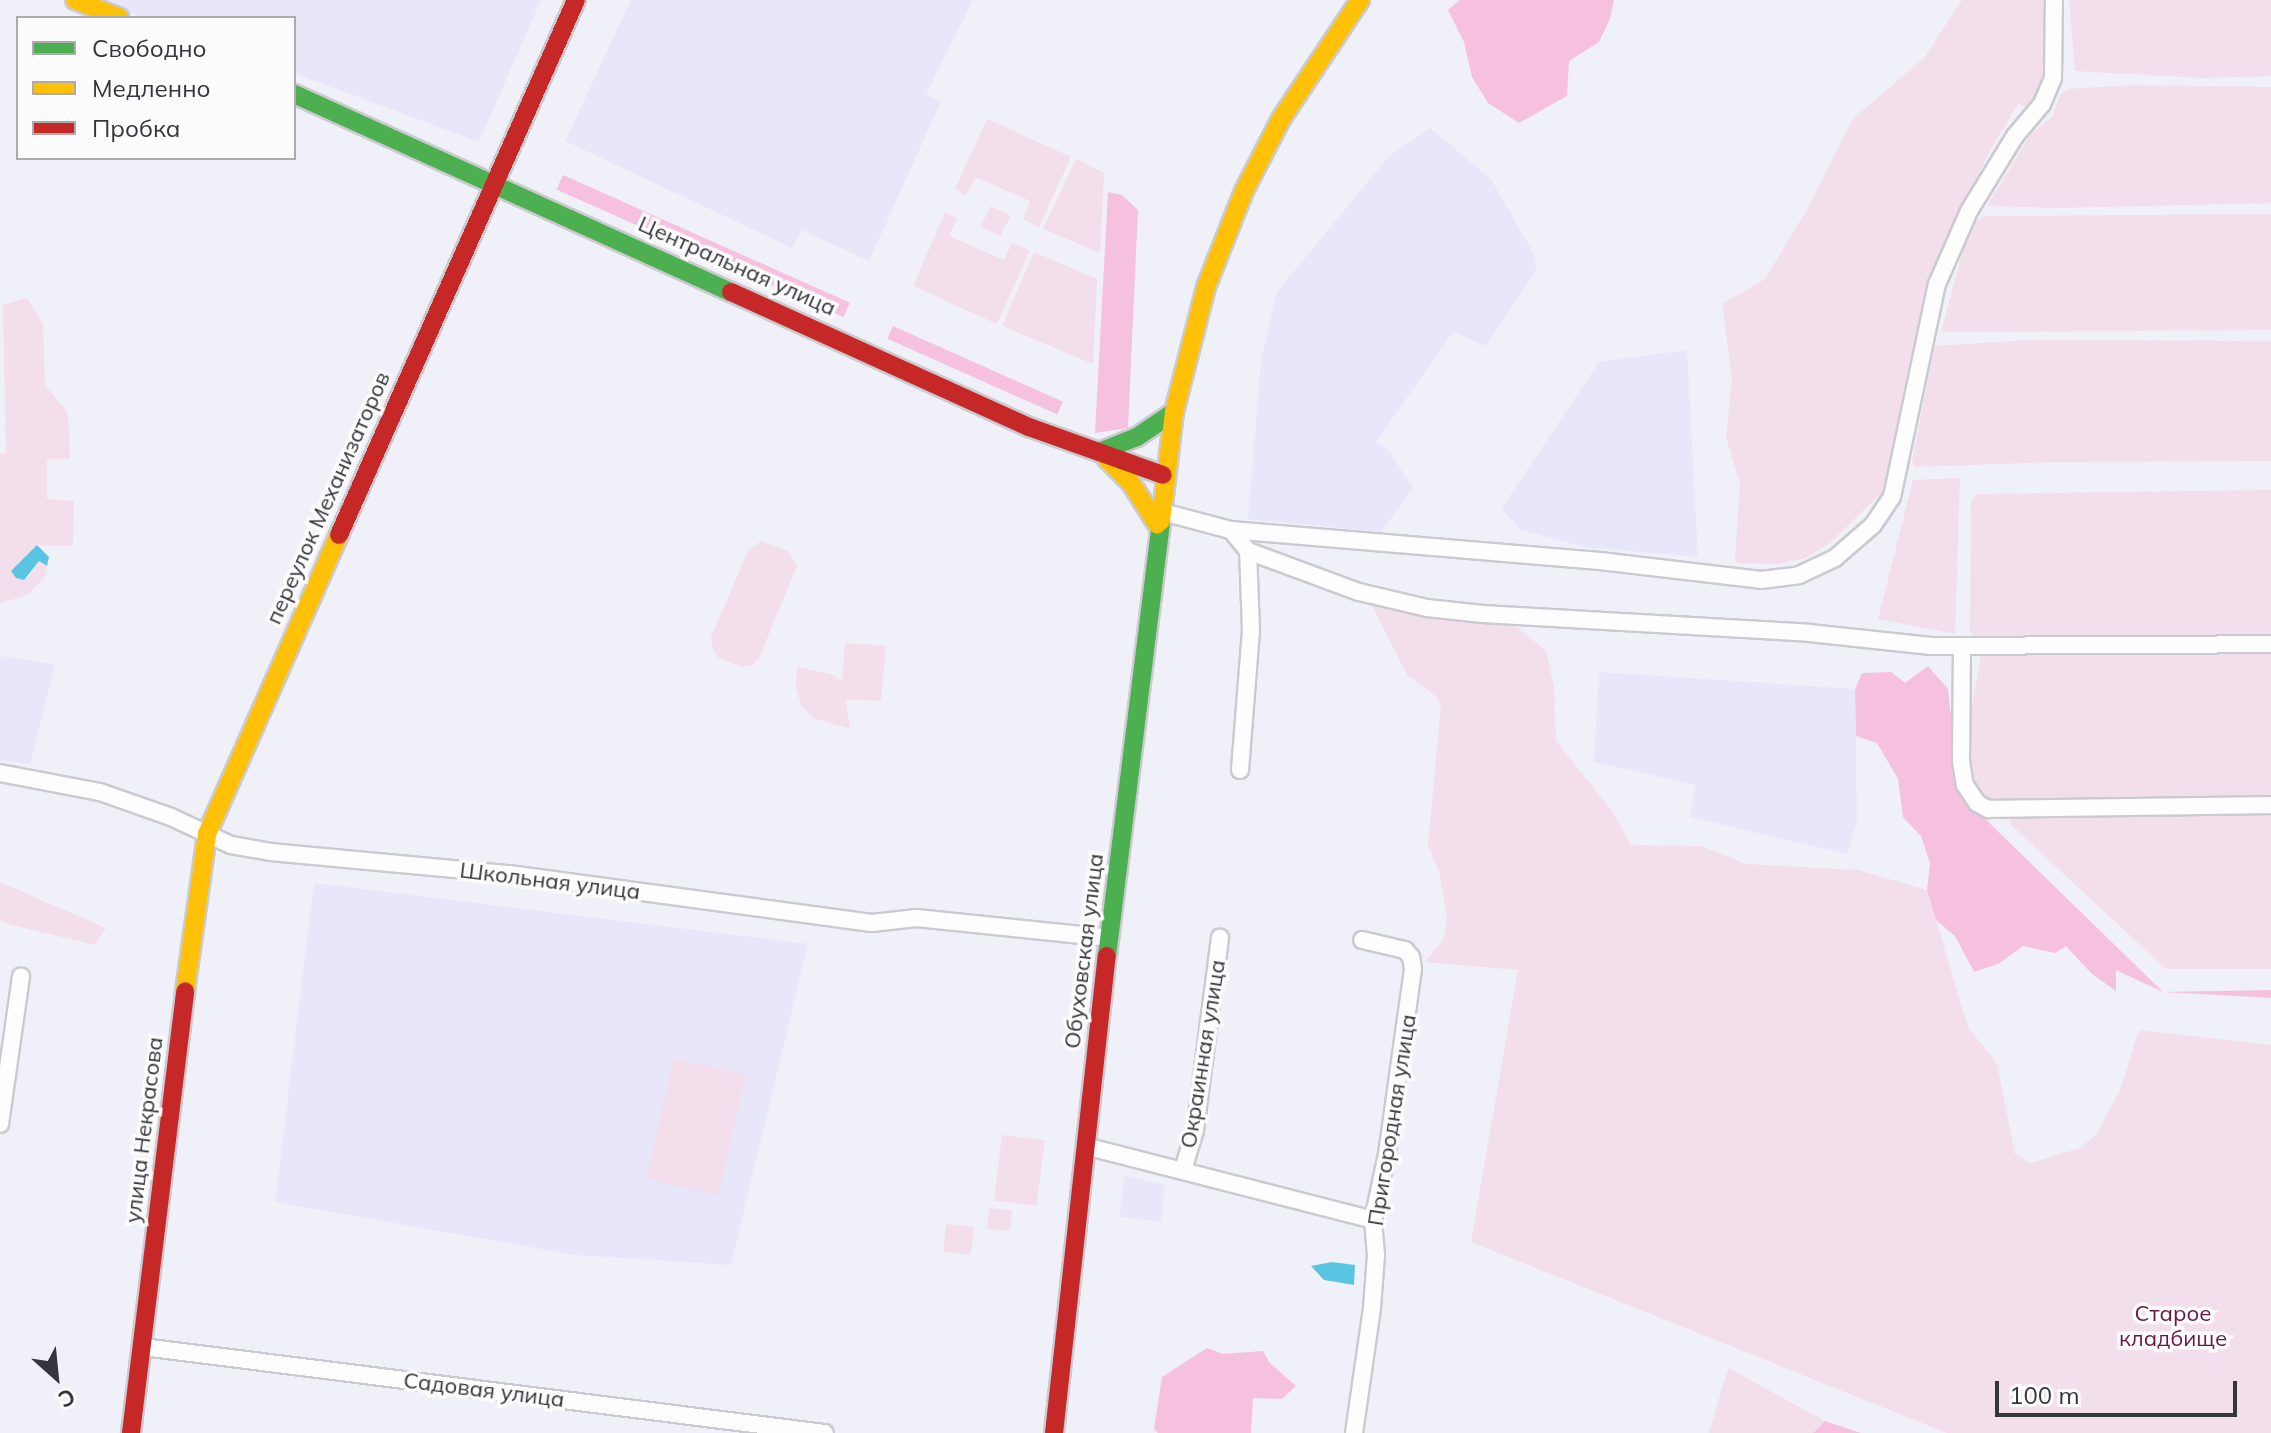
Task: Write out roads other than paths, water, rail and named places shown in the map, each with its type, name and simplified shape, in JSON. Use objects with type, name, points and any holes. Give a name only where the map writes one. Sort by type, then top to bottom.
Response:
[{"type":"street","points":[[75,0],[115,16]]},
{"type":"street","name":"переулок Механизаторов","points":[[207,834],[576,0]]},
{"type":"street","name":"Обуховская улица","points":[[1054,1433],[1163,475],[1174,412],[1206,287],[1244,191],[1281,119],[1360,0]]},
{"type":"street","points":[[1174,412],[1137,437],[1099,452],[1131,483],[1158,518],[1231,530],[1600,561],[1761,580],[1799,575],[1835,558],[1873,525],[1892,497],[1937,284],[1969,211],[2015,136],[2042,104],[2053,78],[2054,0]]},
{"type":"street","name":"Центральная улица","points":[[296,95],[1029,427],[1163,475]]},
{"type":"street","points":[[1231,530],[1248,551],[1359,592],[1427,608],[1962,646],[2271,644]]},
{"type":"street","points":[[1240,770],[1251,631],[1248,551]]},
{"type":"street","points":[[1962,646],[1961,761],[1965,785],[1977,803],[1988,809],[2271,805]]},
{"type":"street","name":"Школьная улица","points":[[0,773],[100,792],[231,845],[270,852],[509,874],[872,923],[917,918],[1110,938]]},
{"type":"street","name":"улица Некрасова","points":[[131,1433],[197,891],[207,834]]},
{"type":"street","name":"Окраинная улица","points":[[1183,1170],[1195,1130],[1220,938]]},
{"type":"street","name":"Пригородная улица","points":[[1354,1433],[1372,1308],[1376,1255],[1373,1220],[1387,1154],[1413,969],[1405,950],[1362,940]]},
{"type":"street","points":[[0,1124],[21,976]]},
{"type":"street","points":[[1085,1146],[1373,1220]]},
{"type":"street","name":"Садовая улица","points":[[143,1347],[825,1433]]},
{"type":"water","points":[[37,545],[49,557],[47,566],[39,561],[24,580],[16,578],[11,571]]},
{"type":"water","points":[[1332,1262],[1355,1265],[1354,1285],[1324,1280],[1311,1266]]},
{"type":"park label","name":"Старое кладбище","points":[[2173,1326]]}]
